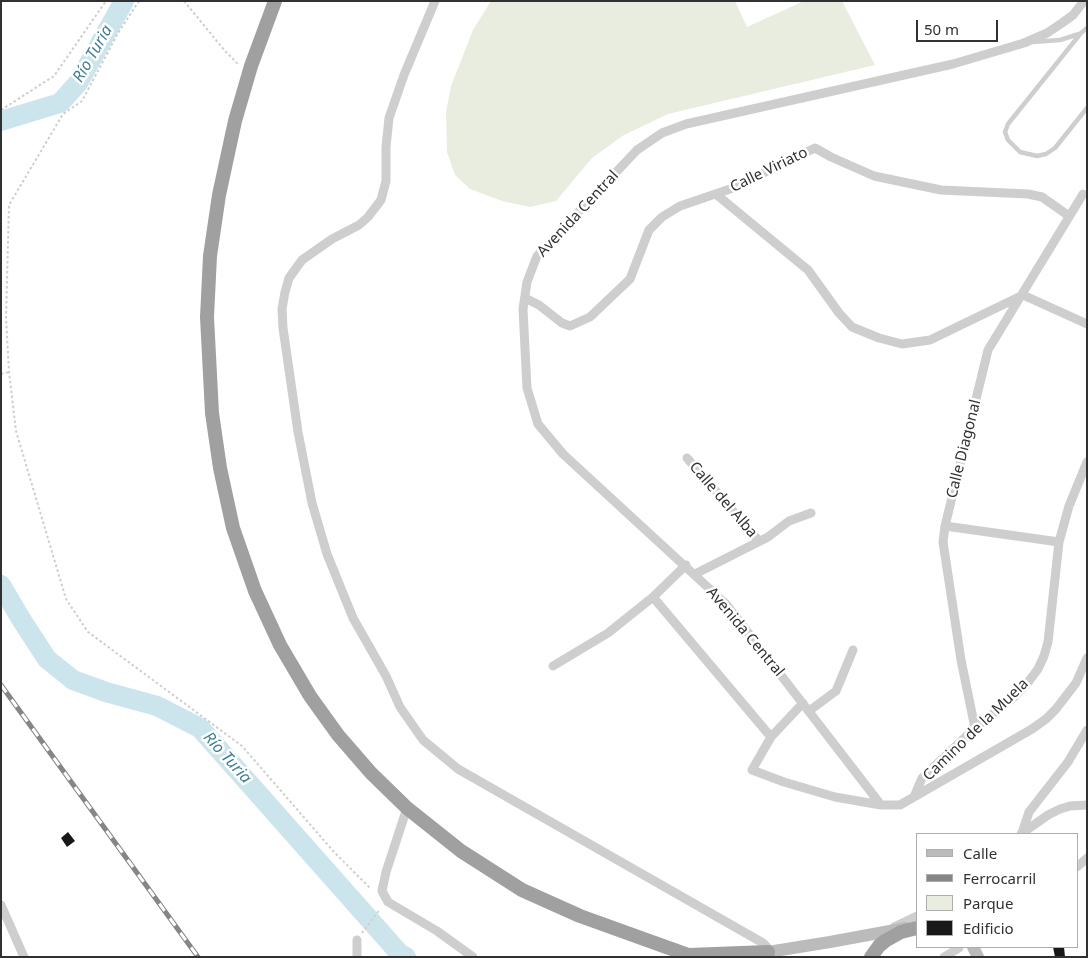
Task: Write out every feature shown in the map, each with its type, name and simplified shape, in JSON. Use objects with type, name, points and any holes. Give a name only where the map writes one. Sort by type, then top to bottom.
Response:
[{"type":"highway","points":[[275,1],[249,74],[235,121],[219,195],[210,256],[207,317],[212,413],[220,468],[229,511],[254,591],[285,654],[310,696],[338,735],[371,773],[407,808],[461,851],[522,890],[580,916],[692,956],[768,952]]},
{"type":"highway","points":[[872,957],[879,946],[885,941],[901,932],[916,927]]},
{"type":"main road","points":[[768,952],[916,927]]},
{"type":"street","points":[[435,1],[404,75],[389,118],[386,147],[386,181],[381,200],[359,225],[332,239],[302,260],[289,278],[285,292],[282,309],[282,328],[298,432],[312,503],[327,554],[353,618],[386,676],[400,707],[423,740],[458,769],[763,943],[768,952]]},
{"type":"street","name":"Avenida Central","points":[[882,805],[726,604],[563,454],[538,424],[527,388],[523,309],[527,282],[537,256],[637,150],[662,132],[686,124],[952,64],[1024,42],[1047,33],[1062,23],[1073,15],[1084,1]]},
{"type":"street","name":"Calle Viriato","points":[[525,298],[539,305],[562,323],[570,326],[590,317],[630,279],[649,230],[662,217],[680,206],[717,195],[815,148],[874,176],[941,190],[1028,194],[1042,198],[1069,216]]},
{"type":"street","name":"Calle Diagonal","points":[[974,728],[961,660],[944,542],[945,526],[988,350],[1023,295],[1082,194]]},
{"type":"street","points":[[717,195],[808,270],[839,313],[852,327],[879,338],[902,344],[930,340],[1023,295],[1087,324]]},
{"type":"street","name":"Calle del Alba","points":[[687,458],[759,542]]},
{"type":"street","name":"Camino de la Muela","points":[[914,797],[922,778],[974,728],[1013,698],[1038,669],[1044,656],[1052,615],[1059,542],[1069,506],[1087,462]]},
{"type":"street","points":[[695,574],[759,542],[789,520],[811,513]]},
{"type":"street","points":[[945,526],[1059,542]]},
{"type":"street","points":[[553,666],[608,633],[653,597],[686,566]]},
{"type":"street","points":[[653,597],[770,737]]},
{"type":"street","points":[[809,711],[836,691],[853,650]]},
{"type":"street","points":[[803,703],[770,737],[752,770],[784,782],[835,797],[882,805],[900,805],[1032,729],[1046,719],[1076,683],[1087,658]]},
{"type":"street","points":[[1021,833],[1029,812],[1068,762],[1087,730]]},
{"type":"street","points":[[1022,833],[1060,809],[1070,806],[1087,806]]},
{"type":"street","points":[[407,808],[386,872],[382,891],[388,902],[437,930],[473,957]]},
{"type":"street","points":[[1,905],[24,957]]},
{"type":"street","points":[[881,932],[916,916]]},
{"type":"street","points":[[357,940],[357,957]]},
{"type":"street","points":[[944,957],[958,948]]},
{"type":"lane","points":[[1087,28],[1008,124],[1006,132],[1008,140],[1020,152],[1037,156],[1046,154],[1055,148],[1087,108]]},
{"type":"lane","points":[[1024,42],[1060,40],[1081,33]]},
{"type":"path","points":[[1,110],[54,76],[106,1]]},
{"type":"path","points":[[139,1],[118,33],[82,101],[63,114],[9,205],[6,318],[9,372],[16,431],[66,599],[88,632],[242,746],[334,852],[369,888],[388,902]]},
{"type":"path","points":[[184,1],[225,51],[249,74]]},
{"type":"path","points":[[1,374],[9,372]]},
{"type":"path","points":[[365,928],[374,916]]},
{"type":"green space","points":[[491,1],[735,1],[747,27],[804,1],[842,1],[875,65],[668,114],[624,135],[592,158],[556,201],[530,207],[502,201],[470,189],[455,175],[447,152],[446,112],[451,86],[473,30]]},
{"type":"building","points":[[68,832],[75,841],[67,847],[61,838]]},
{"type":"building","points":[[1053,948],[1064,948],[1065,957],[1055,957]]},
{"type":"waterway","name":"Río Turia","points":[[1,121],[60,103],[78,83],[124,1]]},
{"type":"waterway","name":"Río Turia","points":[[1,585],[47,659],[73,680],[106,692],[157,706],[200,728],[400,954],[406,957]]},
{"type":"railway","points":[[1,685],[198,957]]}]
